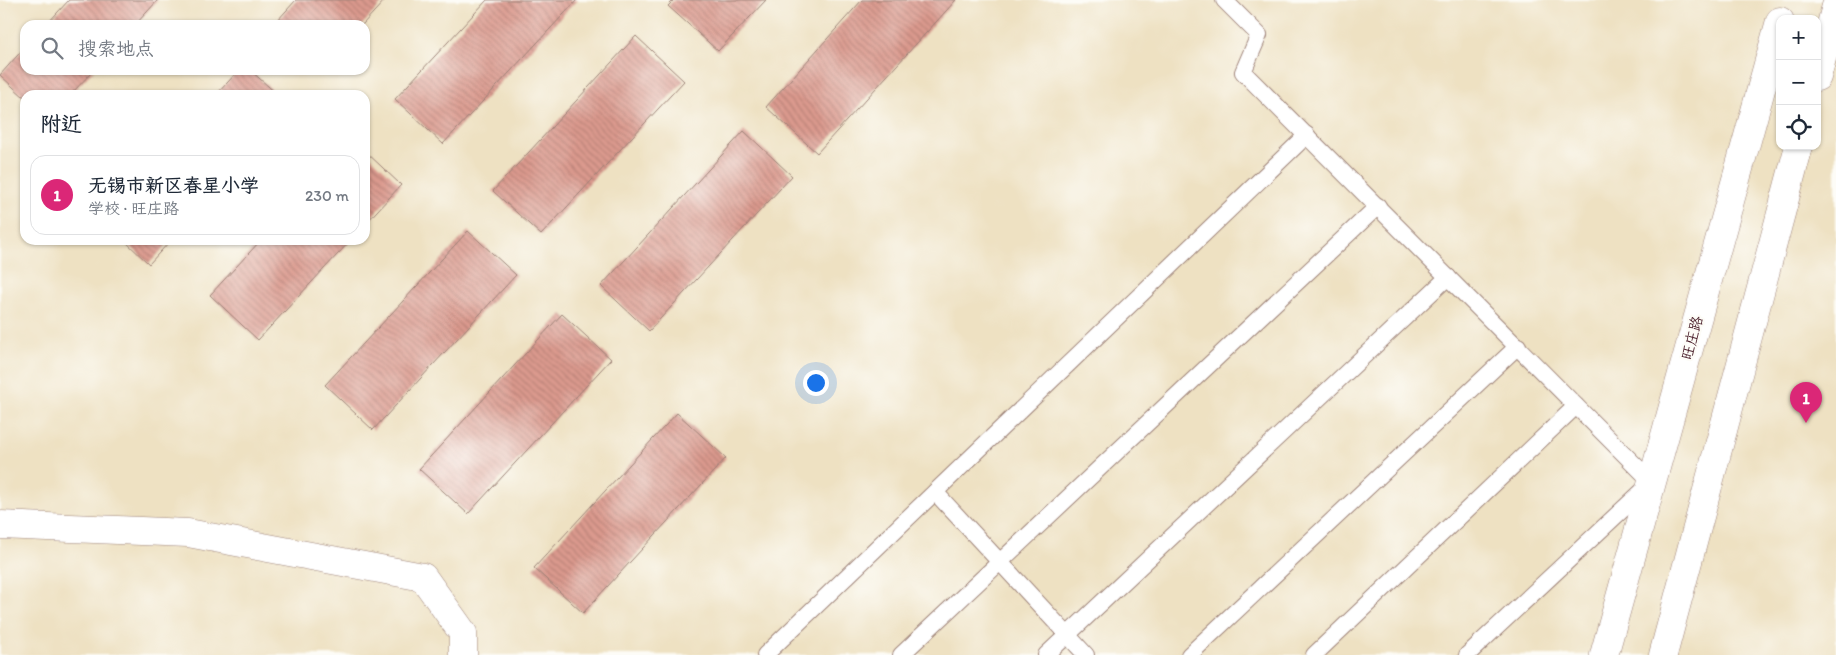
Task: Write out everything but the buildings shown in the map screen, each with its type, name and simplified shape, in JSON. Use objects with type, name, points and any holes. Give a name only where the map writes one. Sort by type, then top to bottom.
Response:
[{"type":"main road","name":"旺庄路","points":[[1782,15],[1786,0]]},
{"type":"main road","points":[[1821,62],[1836,6]]},
{"type":"main road","name":"旺庄路","points":[[1604,655],[1776,34]]},
{"type":"main road","points":[[1663,655],[1798,150]]},
{"type":"main road","points":[[0,525],[188,533],[422,577],[463,633],[463,655]]},
{"type":"lane","points":[[1224,0],[1259,35],[1244,72],[1652,482],[1466,655]]},
{"type":"lane","points":[[765,655],[1307,135]]},
{"type":"lane","points":[[901,655],[1378,206]]},
{"type":"lane","points":[[1046,655],[1448,277]]},
{"type":"lane","points":[[1189,655],[1518,346]]},
{"type":"lane","points":[[1314,655],[1576,406]]},
{"type":"lane","points":[[935,492],[1086,655]]},
{"type":"place","name":"无锡市新区春星小学","points":[[1806,423]]}]
